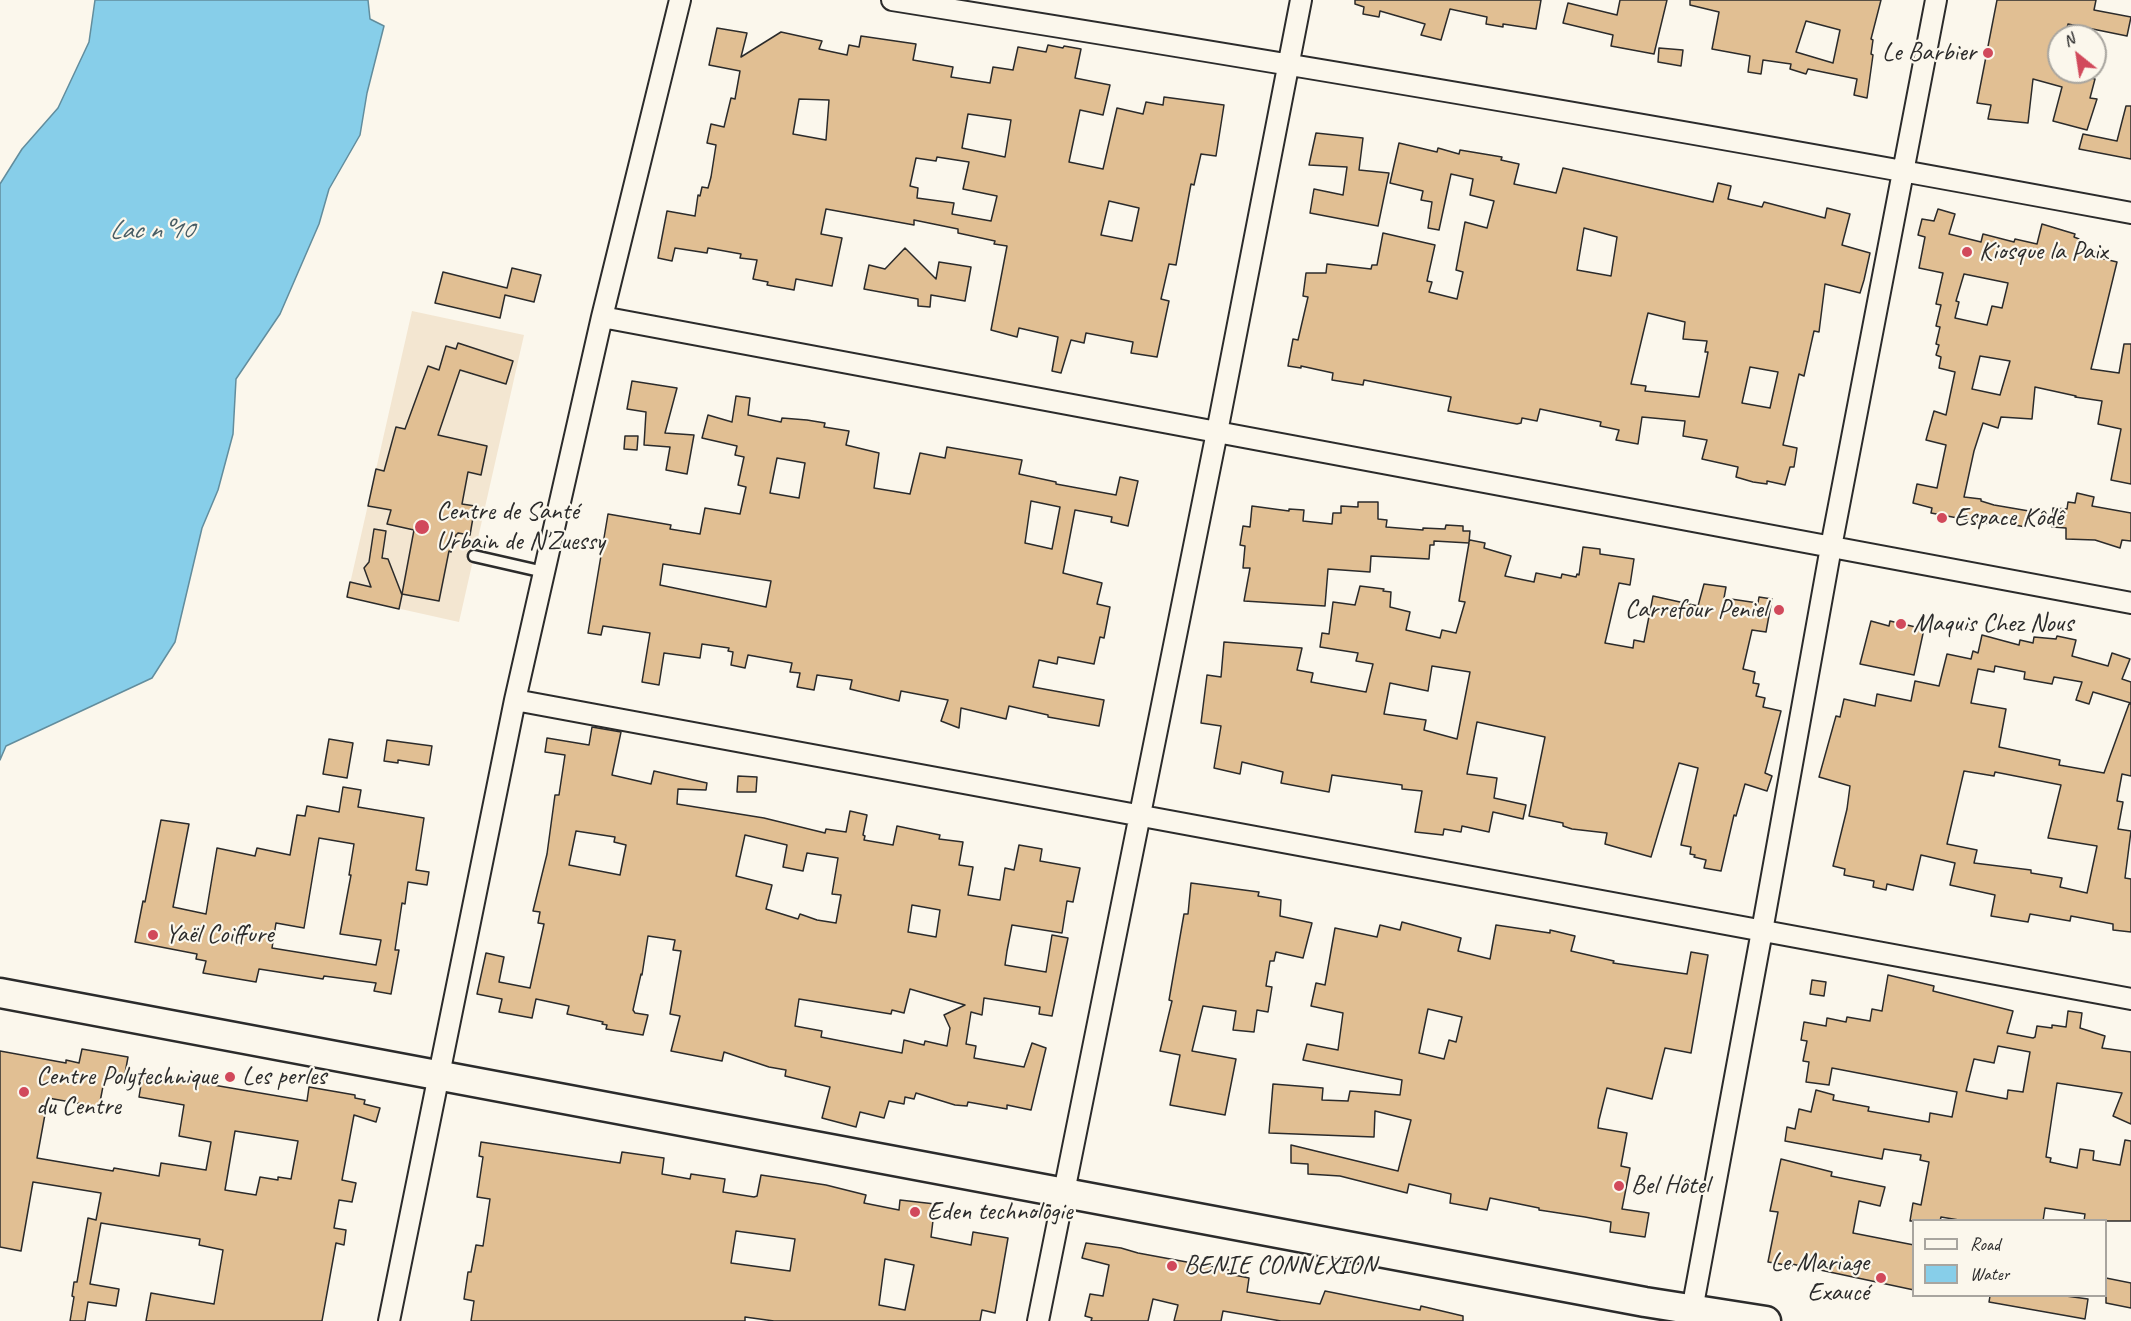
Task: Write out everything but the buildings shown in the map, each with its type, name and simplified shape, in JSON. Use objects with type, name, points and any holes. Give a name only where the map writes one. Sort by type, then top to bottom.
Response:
[{"type":"street","points":[[389,1321],[515,700],[602,317],[680,0]]},
{"type":"street","points":[[892,0],[1289,63],[2131,213]]},
{"type":"street","points":[[1038,1321],[1217,432],[1301,0]]},
{"type":"street","points":[[1691,1315],[1831,547],[1936,0]]},
{"type":"street","points":[[602,317],[2131,603]]},
{"type":"street","points":[[515,700],[2131,999]]},
{"type":"street","points":[[0,993],[1644,1302],[1691,1315],[1766,1321]]},
{"type":"lane","points":[[474,556],[544,572]]},
{"type":"shaded area","points":[[412,311],[524,335],[459,622],[347,597]]},
{"type":"water","name":"Lac n°10","points":[[95,0],[368,0],[370,19],[384,26],[367,93],[360,135],[329,189],[319,224],[280,314],[236,379],[233,434],[218,490],[202,528],[175,642],[152,678],[6,746],[0,760],[0,184],[22,149],[58,108],[89,42]]},
{"type":"place","name":"Le Barbier","points":[[1988,53]]},
{"type":"place","name":"Kiosque la Paix","points":[[1967,252]]},
{"type":"place","name":"Espace Kôdê","points":[[1942,518]]},
{"type":"place","name":"Centre de Santé Urbain de N'Zuessy","points":[[422,527]]},
{"type":"place","name":"Carrefour Peniel","points":[[1779,610]]},
{"type":"place","name":"Maquis Chez Nous","points":[[1901,624]]},
{"type":"place","name":"Yaël Coiffure","points":[[153,935]]},
{"type":"place","name":"Les perles","points":[[230,1077]]},
{"type":"place","name":"Centre Polytechnique du Centre","points":[[24,1092]]},
{"type":"place","name":"Bel Hôtel","points":[[1619,1186]]},
{"type":"place","name":"Eden technologie","points":[[915,1212]]},
{"type":"place","name":"BENIE CONNEXION","points":[[1172,1266]]},
{"type":"place","name":"Le Mariage Exaucé","points":[[1881,1278]]}]
